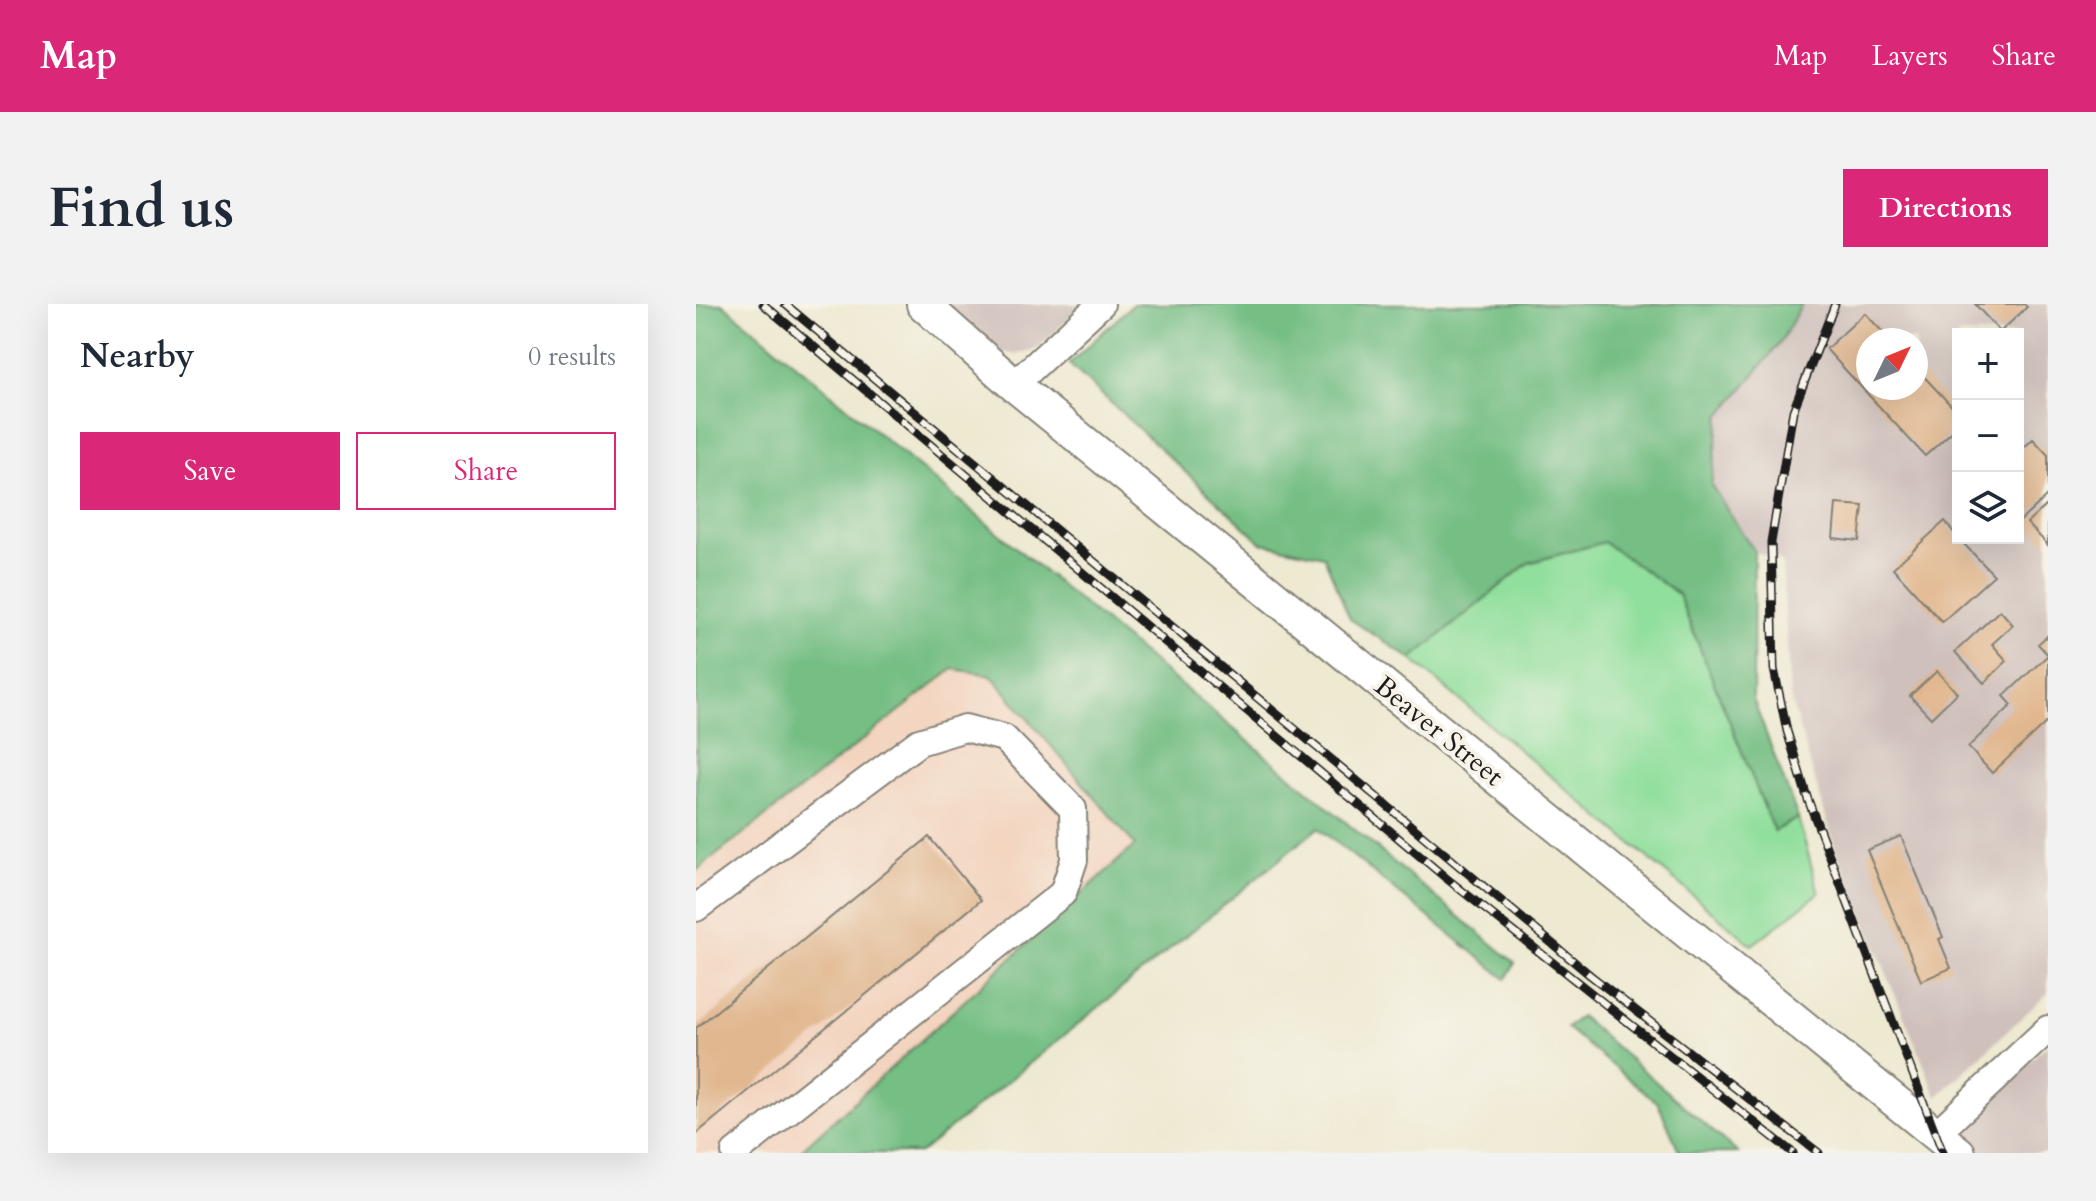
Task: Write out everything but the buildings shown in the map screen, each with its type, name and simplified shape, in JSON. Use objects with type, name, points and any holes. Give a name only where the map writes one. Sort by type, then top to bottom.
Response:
[{"type":"main road","name":"Beaver Street","points":[[923,304],[1014,385],[1947,1144]]},
{"type":"street","points":[[1014,385],[1101,304]]},
{"type":"street","points":[[696,908],[919,742],[965,728],[1004,738],[1073,809],[1074,860],[1063,893],[735,1153]]},
{"type":"street","points":[[1947,1144],[2048,1029]]},
{"type":"shaded area","points":[[945,304],[1084,304],[1037,349],[1016,354],[998,352]]},
{"type":"shaded area","points":[[1802,304],[2048,304],[2048,993],[1937,1097],[1836,850],[1790,697],[1782,562],[1754,551],[1711,485],[1720,416],[1780,343]]},
{"type":"shaded area","points":[[953,669],[991,675],[1135,845],[798,1153],[696,1153],[696,871]]},
{"type":"shaded area","points":[[2048,1044],[2048,1153],[1981,1153],[1968,1142],[1968,1118]]},
{"type":"green space","points":[[696,304],[723,304],[1515,963],[1506,979],[1318,828],[920,1153],[798,1153],[1135,845],[991,675],[953,669],[696,871]]},
{"type":"green space","points":[[1133,304],[1802,304],[1780,343],[1720,416],[1711,485],[1754,551],[1753,699],[1798,818],[1774,831],[1678,594],[1604,542],[1528,563],[1411,659],[1350,619],[1324,556],[1262,543],[1069,364]]},
{"type":"green space","points":[[1604,542],[1678,594],[1774,831],[1798,818],[1819,893],[1752,945],[1411,659],[1528,563]]},
{"type":"green space","points":[[1580,1016],[1738,1153],[1680,1153],[1658,1103],[1567,1028]]},
{"type":"railway","points":[[763,304],[1446,878],[1793,1153]]},
{"type":"railway","points":[[785,304],[1590,975],[1819,1153]]},
{"type":"railway","points":[[1835,304],[1793,411],[1771,542],[1774,669],[1787,731],[1807,797],[1943,1153]]}]
